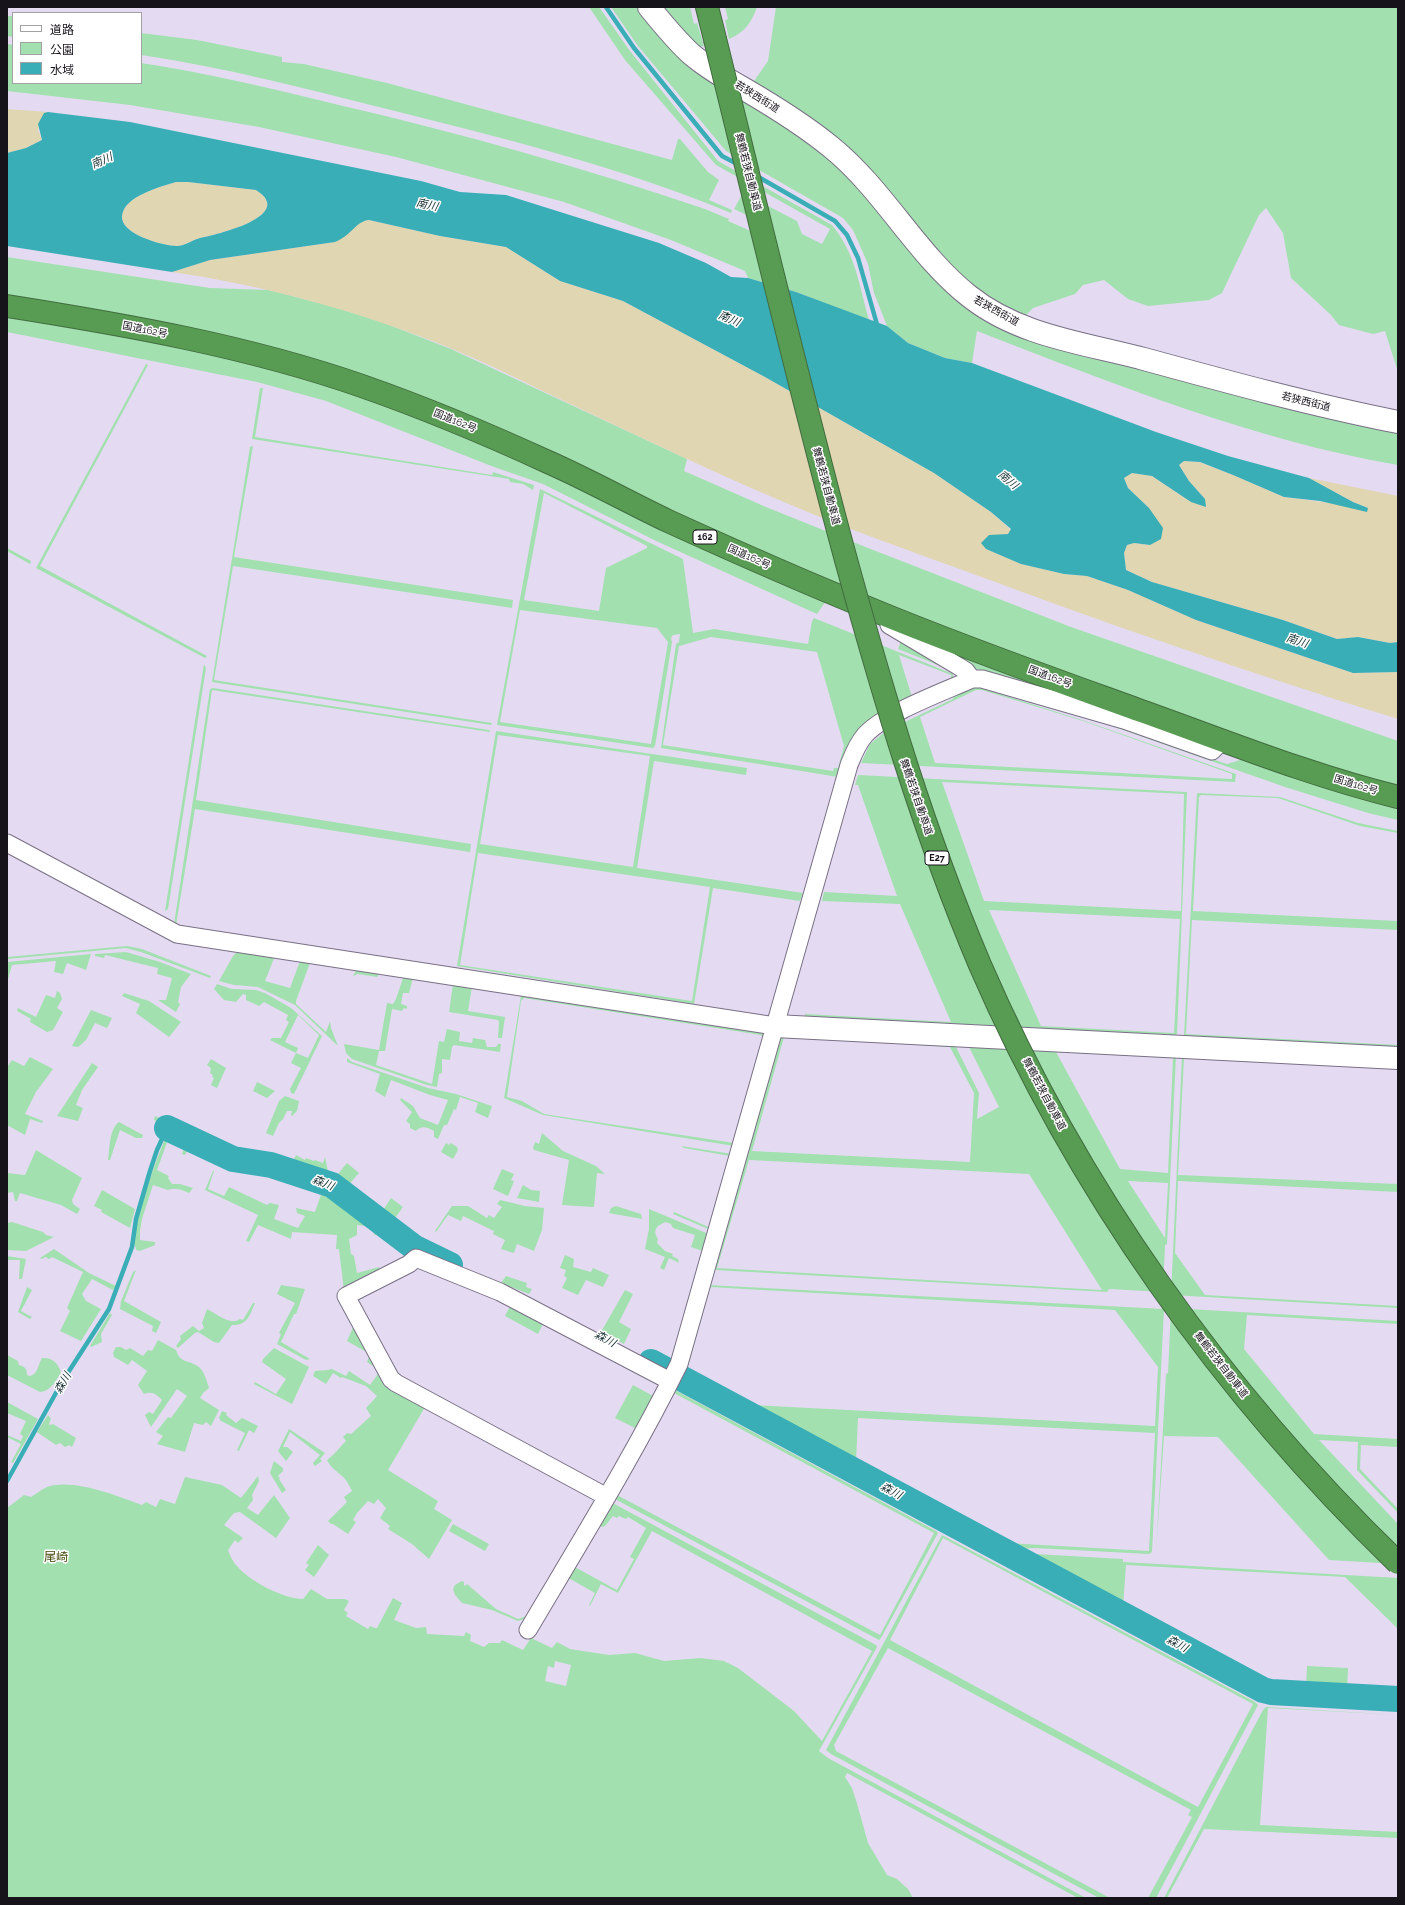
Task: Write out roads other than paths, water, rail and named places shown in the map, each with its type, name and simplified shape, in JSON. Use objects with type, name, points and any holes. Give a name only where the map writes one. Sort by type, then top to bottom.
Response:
[{"type":"highway","name":"舞鶴若狭自動車道","points":[[707,7],[822,472],[876,672],[934,849],[982,969],[1016,1041],[1057,1120],[1104,1198],[1156,1278],[1222,1368],[1266,1421],[1343,1508],[1398,1563]]},
{"type":"highway","name":"国道162号","points":[[7,306],[147,330],[234,348],[270,357],[366,388],[482,432],[552,463],[664,519],[875,611],[1051,678],[1223,740],[1314,772],[1398,797]]},
{"type":"street","name":"若狭西街道","points":[[649,7],[676,39],[703,63],[787,116],[846,160],[880,195],[941,269],[970,297],[987,308],[1025,327],[1069,341],[1296,399],[1398,422]]},
{"type":"street","points":[[875,611],[884,622],[966,671],[972,679]]},
{"type":"street","points":[[528,1630],[607,1497],[669,1386],[679,1364],[739,1158],[849,765],[859,742],[876,725],[894,715],[972,679],[982,679],[994,682],[1117,718],[1212,751],[1223,740]]},
{"type":"street","points":[[7,843],[177,934],[775,1026],[1398,1058]]},
{"type":"street","points":[[607,1497],[396,1384],[391,1379],[346,1296],[396,1271],[416,1258],[500,1292],[593,1334],[673,1376]]},
{"type":"water","name":"南川","points":[[48,112],[130,122],[421,181],[460,192],[506,195],[659,243],[706,263],[731,277],[748,278],[796,292],[887,326],[908,343],[945,358],[972,363],[1156,432],[1228,456],[1309,478],[1353,502],[1368,508],[1367,512],[1320,501],[1284,497],[1200,462],[1184,461],[1179,465],[1189,481],[1205,499],[1206,507],[1191,502],[1152,476],[1132,473],[1124,478],[1128,488],[1149,508],[1163,528],[1161,539],[1150,545],[1134,543],[1127,545],[1124,553],[1126,570],[1152,582],[1283,620],[1337,639],[1358,637],[1390,643],[1398,642],[1398,672],[1353,673],[1196,620],[1128,590],[1087,576],[1064,574],[1021,564],[986,549],[981,543],[989,535],[1008,534],[1011,529],[991,512],[934,473],[765,377],[623,301],[560,281],[506,247],[440,236],[369,220],[360,223],[345,236],[335,242],[210,260],[172,272],[7,246],[7,153],[26,148],[42,140],[38,124],[44,113]],"holes":[[[176,182],[256,190],[266,199],[267,208],[260,216],[249,223],[221,233],[197,239],[180,246],[162,244],[144,238],[128,228],[123,222],[122,216],[124,209],[129,203],[144,193]]]},
{"type":"waterway","points":[[606,7],[634,48],[722,156],[739,165]]},
{"type":"waterway","points":[[755,175],[835,221],[847,235],[858,258],[878,328]]},
{"type":"waterway","name":"森川","points":[[7,1481],[62,1382],[109,1309],[132,1247],[136,1219],[150,1171],[157,1150],[167,1128]]},
{"type":"waterway","name":"森川","points":[[167,1128],[233,1159],[271,1165],[332,1185],[415,1248],[450,1265]]},
{"type":"waterway","name":"森川","points":[[651,1362],[1263,1690],[1271,1692],[1398,1699]]},
{"type":"district","name":"尾崎","points":[[56,1557]]}]
